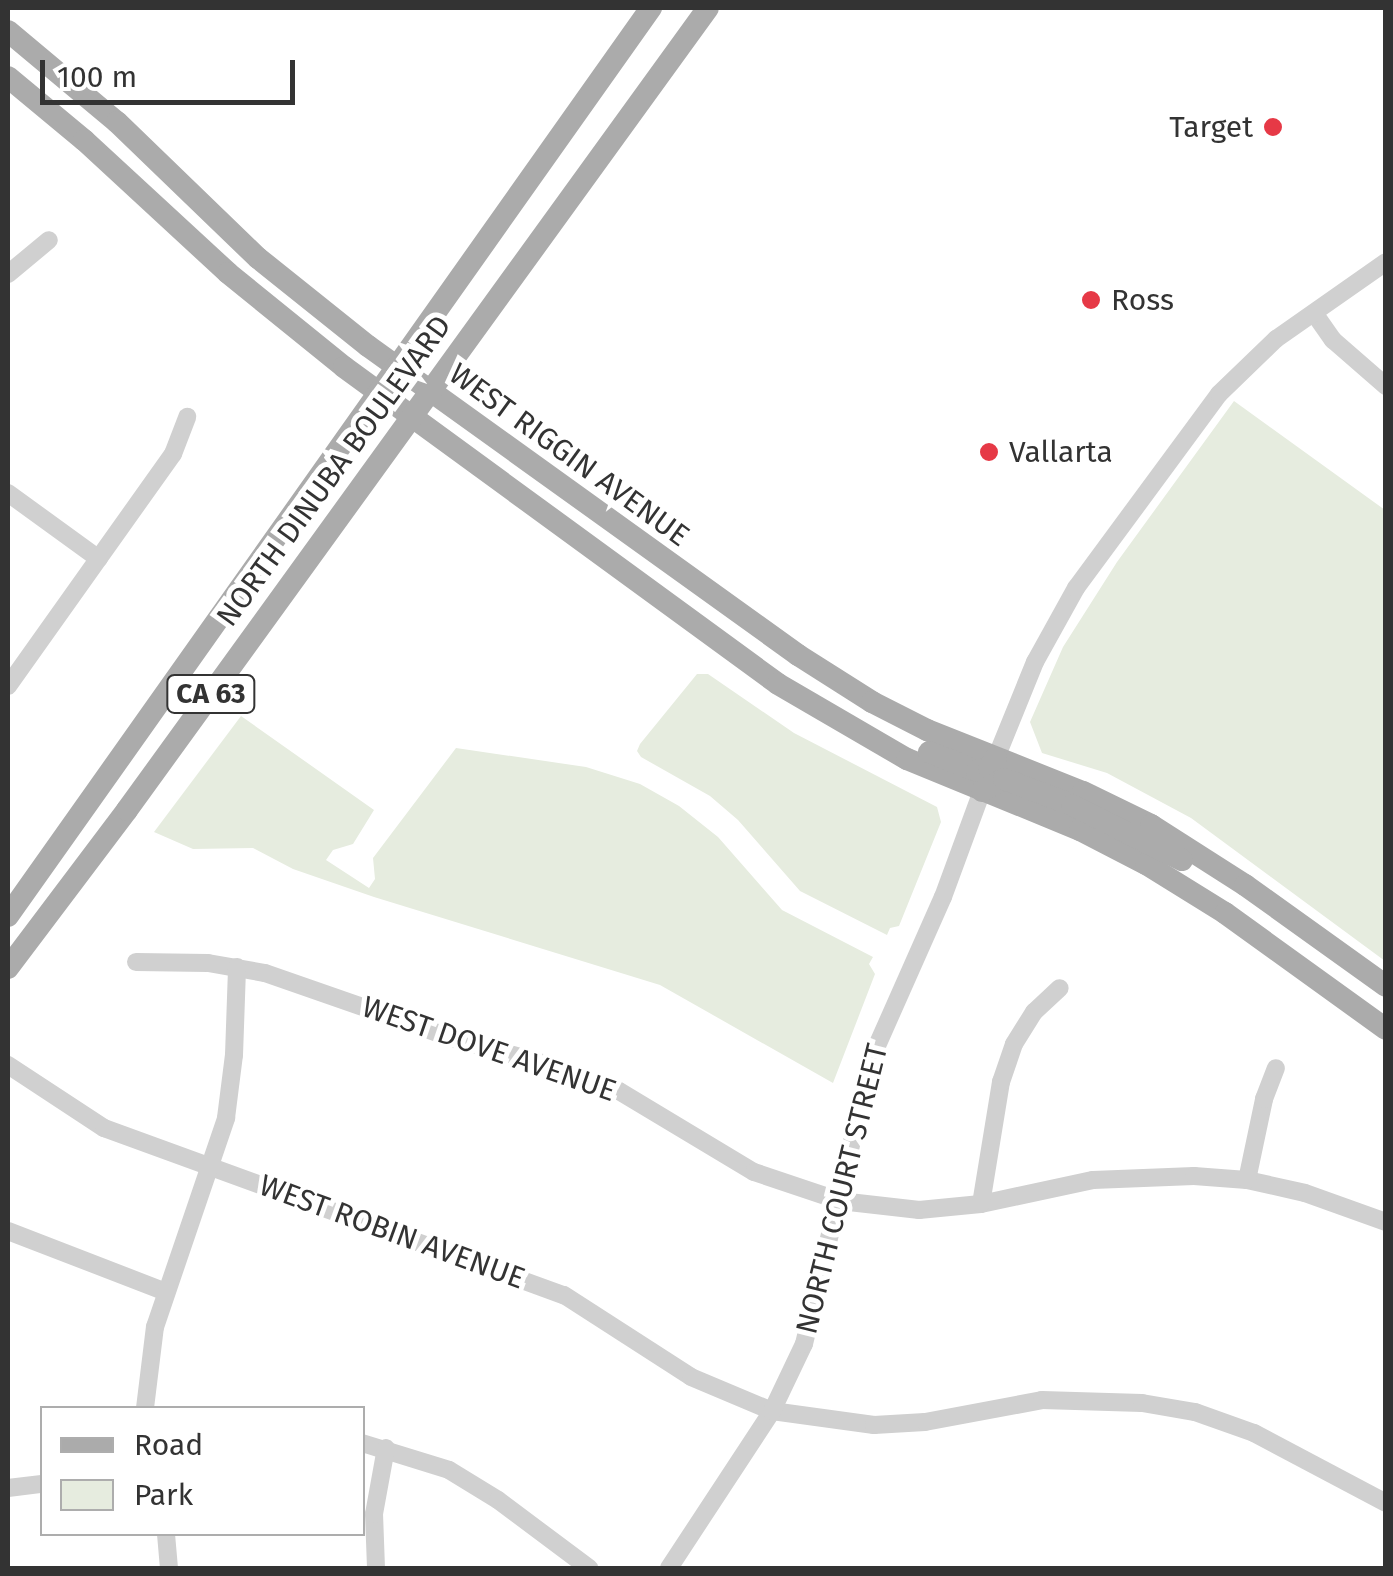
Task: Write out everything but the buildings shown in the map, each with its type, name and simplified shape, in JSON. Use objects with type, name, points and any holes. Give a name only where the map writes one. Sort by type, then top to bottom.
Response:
[{"type":"main road","name":"NORTH DINUBA BOULEVARD","points":[[8,916],[651,8]]},
{"type":"main road","name":"NORTH DINUBA BOULEVARD","points":[[8,968],[138,796],[706,10]]},
{"type":"main road","name":"WEST RIGGIN AVENUE","points":[[10,36],[117,122],[258,258],[429,391],[814,666],[910,722],[1133,816],[1245,885]]},
{"type":"main road","points":[[8,77],[84,140],[242,285],[410,418],[762,674],[874,742],[1080,830],[1146,864],[1210,903],[1386,1029]]},
{"type":"main road","points":[[762,674],[951,762],[978,771],[990,768],[996,758]]},
{"type":"main road","points":[[982,791],[1004,779],[1245,885],[1386,986]]},
{"type":"street","points":[[8,274],[49,240]]},
{"type":"street","points":[[996,758],[1035,662],[1098,554],[1219,394],[1276,338],[1386,262]]},
{"type":"street","points":[[1314,313],[1333,340],[1386,386]]},
{"type":"street","points":[[8,686],[173,454],[188,417]]},
{"type":"street","points":[[8,493],[99,559]]},
{"type":"street","name":"NORTH COURT STREET","points":[[669,1568],[772,1412],[811,1324],[878,1038],[944,897],[982,791]]},
{"type":"street","name":"WEST DOVE AVENUE","points":[[136,962],[237,967],[593,1080],[654,1110],[754,1172],[840,1201],[919,1210],[981,1204],[1106,1178],[1194,1176],[1248,1180],[1323,1199],[1386,1222]]},
{"type":"street","points":[[146,1406],[147,1363],[231,1088],[237,967]]},
{"type":"street","points":[[981,1204],[1002,1082],[1014,1044],[1034,1012],[1060,988]]},
{"type":"street","name":"WEST ROBIN AVENUE","points":[[8,1064],[104,1128],[564,1295],[691,1377],[772,1412],[874,1425],[924,1422],[1042,1400],[1142,1403],[1196,1412],[1244,1429],[1386,1503]]},
{"type":"street","points":[[1248,1180],[1264,1099],[1276,1068]]},
{"type":"street","points":[[8,1231],[166,1292]]},
{"type":"street","points":[[365,1444],[421,1458],[475,1485],[589,1568]]},
{"type":"street","points":[[376,1568],[374,1514],[386,1448]]},
{"type":"street","points":[[8,1488],[40,1484]]},
{"type":"street","points":[[166,1536],[170,1568]]},
{"type":"green space","points":[[1234,401],[1385,510],[1385,961],[1191,818],[1107,773],[1042,753],[1030,722],[1063,647],[1117,562]]},
{"type":"green space","points":[[697,674],[708,674],[794,733],[937,807],[941,822],[899,926],[890,928],[887,935],[800,891],[738,820],[710,796],[641,757],[637,751],[640,744]]},
{"type":"green space","points":[[241,716],[374,810],[353,844],[333,850],[326,860],[369,888],[375,879],[373,858],[456,748],[586,767],[640,784],[679,806],[718,837],[782,910],[873,957],[869,964],[875,974],[833,1083],[660,985],[374,897],[293,869],[253,848],[193,849],[154,832]]},
{"type":"place","name":"Target","points":[[1273,127]]},
{"type":"place","name":"Ross","points":[[1091,300]]},
{"type":"place","name":"Vallarta","points":[[989,452]]}]
